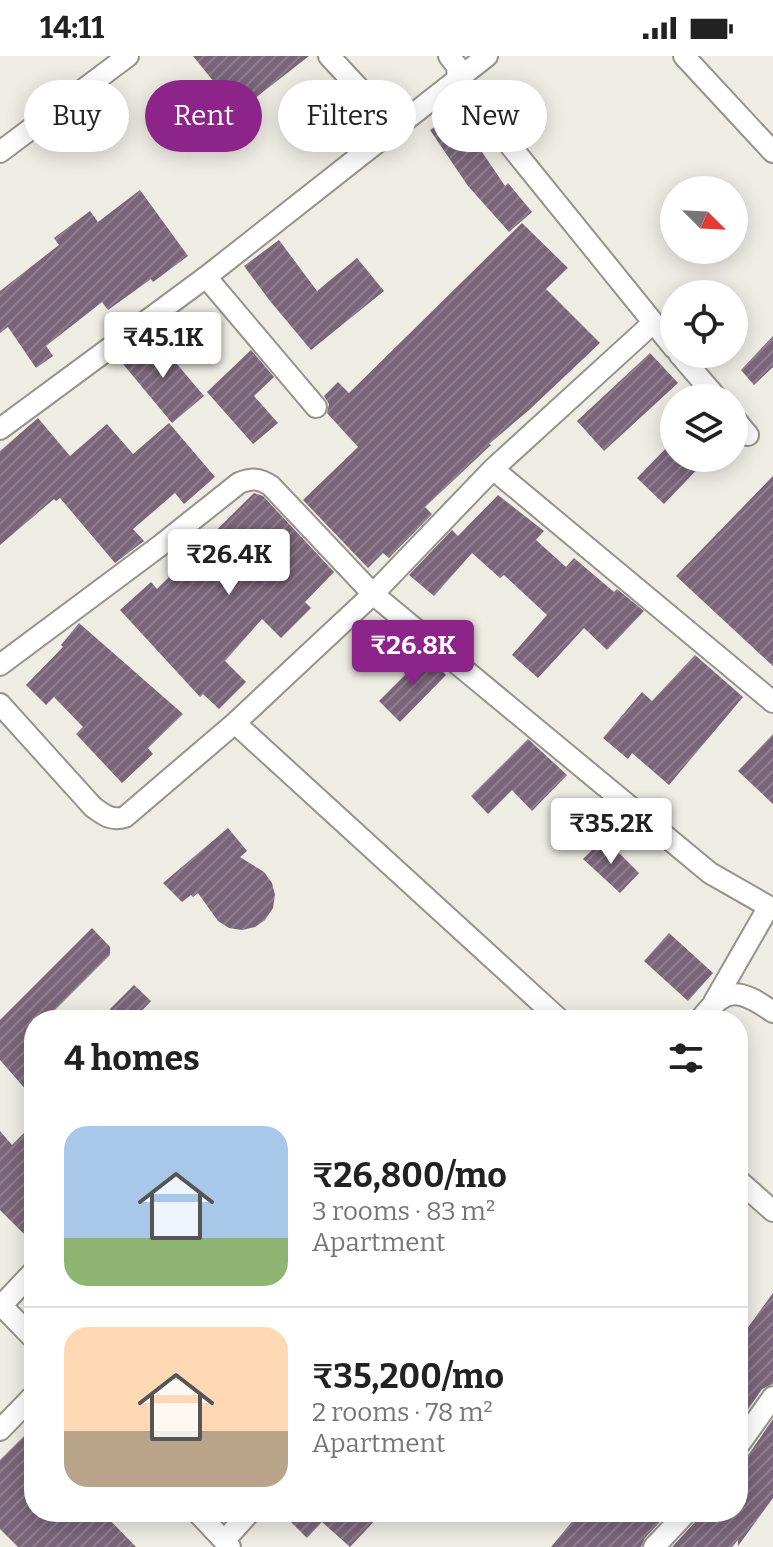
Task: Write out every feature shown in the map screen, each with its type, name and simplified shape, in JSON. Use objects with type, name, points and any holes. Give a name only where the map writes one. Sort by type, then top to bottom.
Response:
[{"type":"street","points":[[0,152],[128,56]]},
{"type":"street","points":[[329,56],[351,80]]},
{"type":"street","points":[[449,56],[457,66],[458,80]]},
{"type":"street","points":[[459,80],[487,56]]},
{"type":"street","points":[[684,56],[773,152]]},
{"type":"street","points":[[416,113],[432,101]]},
{"type":"street","points":[[0,429],[206,277],[365,152]]},
{"type":"street","points":[[515,152],[660,331]]},
{"type":"street","points":[[206,277],[316,407]]},
{"type":"street","points":[[0,704],[93,807],[107,817],[125,817],[235,723],[373,594],[493,469],[653,323]]},
{"type":"street","points":[[691,368],[705,384]]},
{"type":"street","points":[[493,469],[773,702]]},
{"type":"street","points":[[0,665],[239,483],[252,478],[262,480],[373,594],[710,873],[770,908],[708,1010]]},
{"type":"street","points":[[235,723],[549,1010]]},
{"type":"street","points":[[714,1002],[724,995],[738,993],[751,997],[773,1012]]},
{"type":"street","points":[[748,1189],[773,1211]]},
{"type":"street","points":[[24,1281],[1,1305],[24,1329]]},
{"type":"street","points":[[748,1432],[773,1397]]},
{"type":"street","points":[[0,1430],[24,1405]]},
{"type":"street","points":[[206,1522],[227,1544],[243,1522]]},
{"type":"street","points":[[654,1547],[678,1522]]},
{"type":"building","points":[[193,56],[309,56],[262,93],[262,80],[212,80]]},
{"type":"building","points":[[445,152],[482,152],[505,186],[508,183],[532,212],[509,232],[468,186]]},
{"type":"building","points":[[140,190],[188,256],[108,310],[102,302],[46,346],[53,356],[36,368],[8,327],[0,333],[0,291],[59,245],[54,238],[90,211],[98,222]]},
{"type":"building","points":[[522,223],[568,268],[546,289],[600,343],[425,507],[432,514],[389,558],[383,553],[368,568],[303,500],[358,447],[327,413],[329,404],[324,396],[338,382],[349,393]]},
{"type":"building","points":[[279,240],[317,291],[357,258],[384,291],[311,350],[244,266]]},
{"type":"building","points":[[773,336],[773,367],[754,385],[741,370],[748,368],[748,363]]},
{"type":"building","points":[[154,337],[204,396],[172,423],[123,364]]},
{"type":"building","points":[[251,350],[274,377],[254,396],[278,423],[253,444],[207,392]]},
{"type":"building","points":[[650,353],[660,368],[664,368],[678,383],[660,384],[660,400],[604,451],[577,421]]},
{"type":"building","points":[[38,418],[70,456],[107,424],[133,454],[169,423],[215,477],[184,504],[175,493],[133,529],[144,541],[115,563],[60,498],[54,499],[0,545],[0,451]]},
{"type":"building","points":[[660,454],[660,472],[695,472],[664,504],[637,478]]},
{"type":"building","points":[[773,476],[773,666],[676,576]]},
{"type":"building","points":[[254,493],[263,496],[334,572],[305,602],[311,608],[281,638],[262,619],[225,661],[246,682],[219,709],[203,694],[200,697],[120,610],[151,582],[157,589]]},
{"type":"building","points":[[498,495],[544,531],[536,540],[566,567],[574,558],[614,592],[617,589],[644,611],[607,650],[584,628],[538,678],[512,655],[547,615],[504,575],[500,578],[472,553],[434,596],[409,575],[452,530],[458,536]]},
{"type":"building","points":[[79,623],[183,714],[148,748],[153,754],[122,783],[76,734],[83,727],[54,697],[46,705],[26,685],[63,647],[61,645]]},
{"type":"building","points":[[426,654],[446,675],[400,722],[379,701]]},
{"type":"building","points":[[695,655],[743,697],[669,785],[632,753],[628,759],[603,738],[642,692],[652,701]]},
{"type":"building","points":[[773,734],[773,804],[738,771]]},
{"type":"building","points":[[528,739],[567,775],[532,811],[512,790],[488,814],[471,796]]},
{"type":"building","points":[[228,828],[247,851],[240,857],[264,872],[272,883],[275,895],[273,908],[265,920],[255,927],[242,930],[229,928],[218,921],[198,893],[182,902],[163,883]]},
{"type":"building","points":[[604,838],[639,873],[620,893],[583,859]]},
{"type":"building","points":[[92,928],[110,947],[110,955],[55,1010],[24,1010],[24,1088],[0,1060],[0,1020]]},
{"type":"building","points":[[669,933],[713,973],[688,1001],[644,961]]},
{"type":"building","points":[[134,985],[151,1001],[142,1010],[110,1009]]},
{"type":"building","points":[[0,1131],[12,1145],[24,1133],[24,1234],[0,1210]]},
{"type":"building","points":[[773,1293],[773,1384],[762,1389],[748,1409],[748,1327]]},
{"type":"building","points":[[773,1419],[773,1498],[738,1546],[738,1540],[732,1547],[672,1547],[695,1522],[748,1522],[749,1454]]},
{"type":"building","points":[[24,1436],[24,1522],[112,1522],[136,1547],[18,1547],[0,1529],[0,1460]]},
{"type":"building","points":[[291,1522],[322,1522],[307,1538]]},
{"type":"building","points":[[322,1522],[374,1522],[350,1547]]},
{"type":"building","points":[[572,1522],[660,1522],[641,1547],[551,1547]]}]
